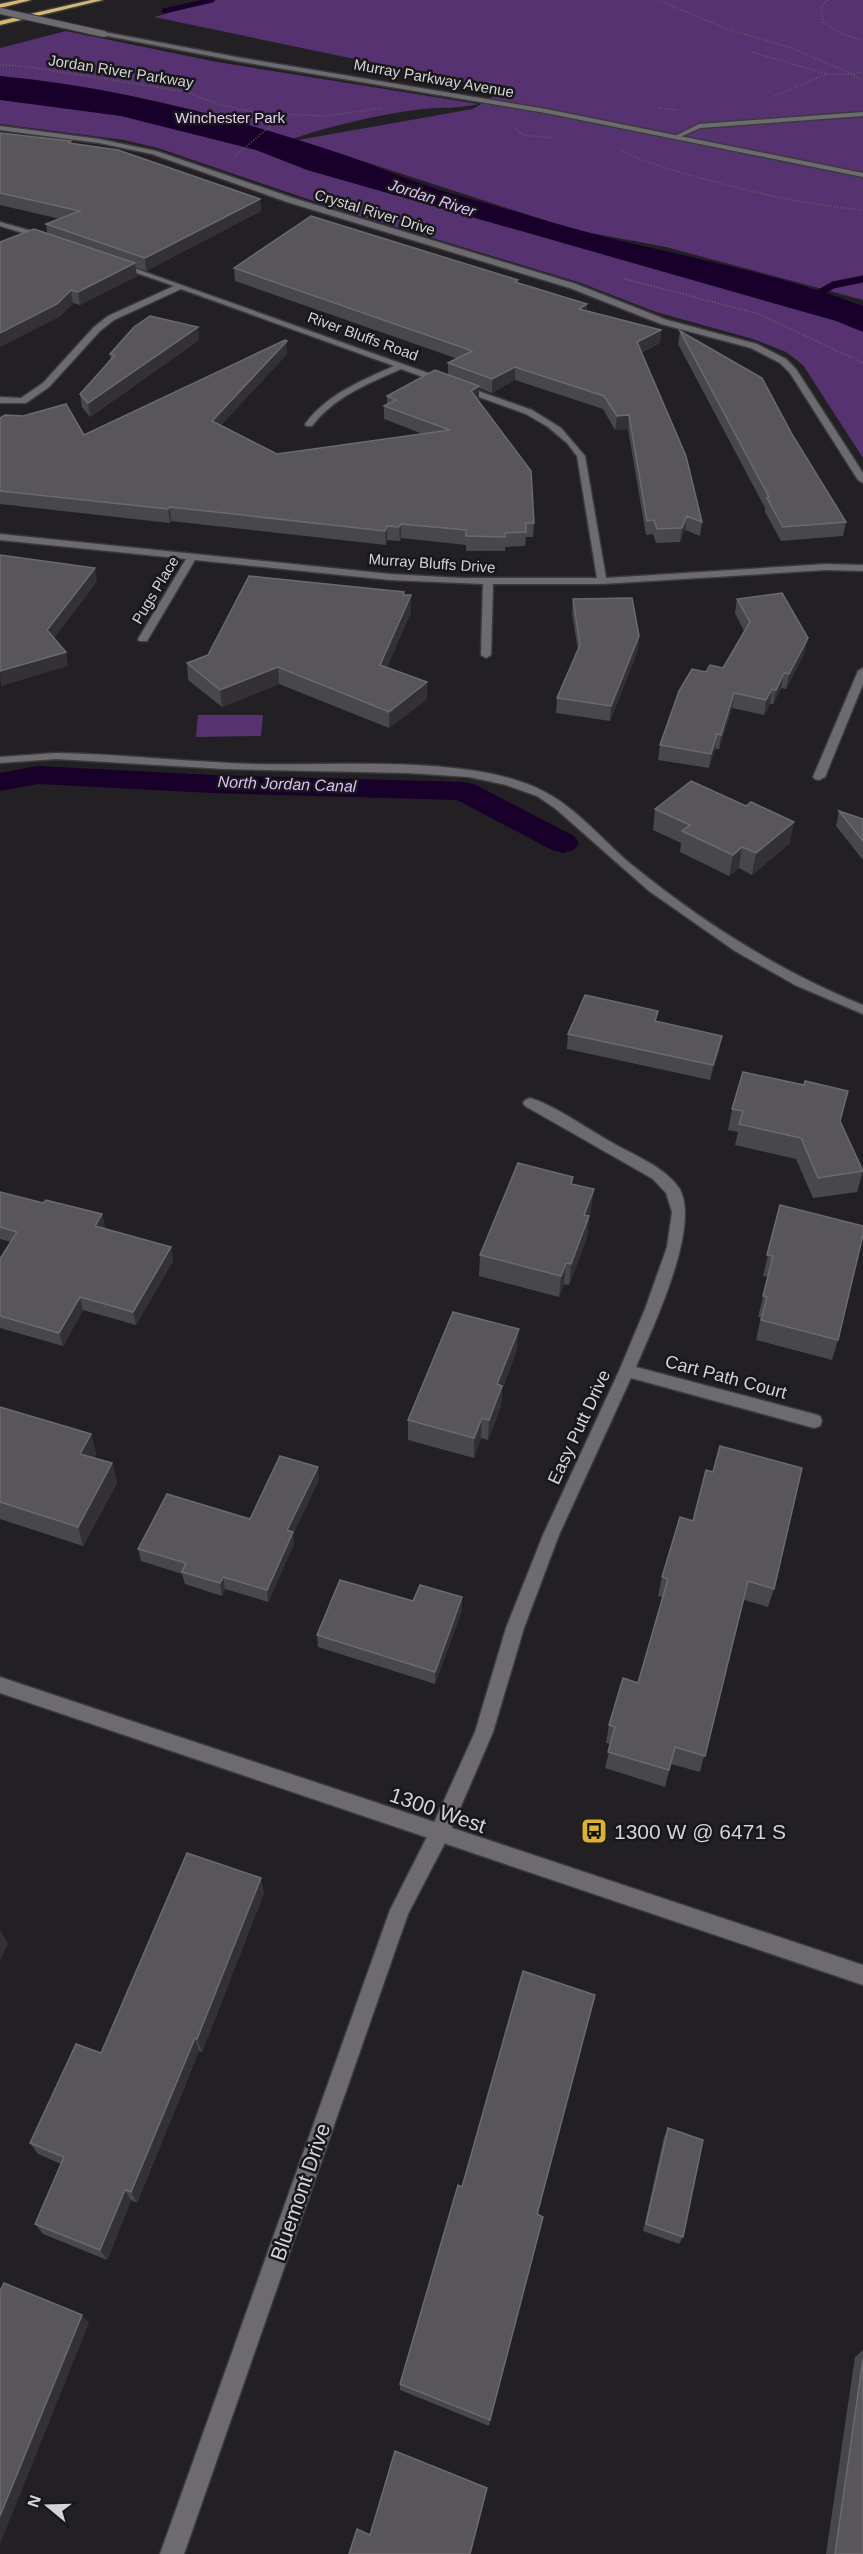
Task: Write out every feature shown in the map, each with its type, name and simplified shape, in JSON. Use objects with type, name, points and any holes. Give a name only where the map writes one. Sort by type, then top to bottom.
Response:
[{"type":"highway","points":[[0,6],[28,0]]},
{"type":"highway","points":[[0,22],[100,0]]},
{"type":"street","name":"Murray Parkway Avenue","points":[[0,11],[104,34],[242,60],[459,95],[678,136],[863,175]]},
{"type":"street","points":[[678,136],[699,126],[863,114]]},
{"type":"street","name":"Crystal River Drive","points":[[0,128],[141,149],[301,203],[573,286],[664,322],[768,352],[793,371],[863,480]]},
{"type":"street","points":[[0,224],[58,243]]},
{"type":"street","name":"River Bluffs Road","points":[[103,258],[529,412],[554,425],[571,440],[580,456],[602,581]]},
{"type":"street","points":[[0,400],[23,401],[46,385],[97,329],[111,318],[180,286]]},
{"type":"street","points":[[309,424],[315,413],[327,403],[402,366]]},
{"type":"street","name":"Murray Bluffs Drive","points":[[0,537],[390,576],[488,582],[602,581],[826,567],[863,568]]},
{"type":"street","name":"Pugs Place","points":[[143,639],[193,556]]},
{"type":"street","points":[[486,655],[488,582]]},
{"type":"street","points":[[819,777],[863,671]]},
{"type":"street","points":[[0,760],[12,757],[58,756],[275,768],[429,771],[472,775],[515,785],[547,797],[573,815],[593,838],[659,893],[747,952],[798,980],[863,1010]]},
{"type":"street","name":"Easy Putt Drive","points":[[439,1834],[484,1732],[515,1628],[551,1535],[627,1371],[653,1309],[674,1246],[680,1212],[673,1191],[658,1175],[530,1103]]},
{"type":"street","name":"Cart Path Court","points":[[627,1371],[814,1421]]},
{"type":"street","name":"1300 West","points":[[0,1685],[863,1976]]},
{"type":"street","name":"Bluemont Drive","points":[[172,2554],[400,1910],[439,1834]]},
{"type":"path","points":[[658,0],[727,29],[792,48],[863,81]]},
{"type":"path","points":[[827,0],[821,7],[823,22],[840,33],[863,41]]},
{"type":"path","points":[[752,52],[826,74],[863,72]]},
{"type":"path","name":"Jordan River Parkway","points":[[0,65],[23,66],[187,92],[208,98],[221,105],[281,117],[234,157]]},
{"type":"path","points":[[617,149],[641,160],[744,191],[863,210]]},
{"type":"green space","points":[[216,0],[863,0],[863,300],[666,247],[575,230],[298,140],[473,109],[503,90],[154,17]]},
{"type":"green space","name":"Winchester Park","points":[[66,31],[217,62],[478,104],[386,115],[310,133],[276,145],[863,326],[863,458],[803,365],[786,352],[753,339],[656,312],[581,283],[337,209],[158,148],[124,140],[0,124],[0,48]]},
{"type":"green space","points":[[198,715],[263,715],[261,736],[196,737]]},
{"type":"water","name":"Jordan River","points":[[0,76],[80,86],[198,111],[333,151],[460,196],[613,239],[802,285],[863,306],[863,332],[836,321],[307,170],[256,150],[121,116],[0,100]]},
{"type":"building","points":[[0,133],[71,141],[69,143],[118,150],[260,199],[145,258],[46,224],[80,211],[0,193]]},
{"type":"building","points":[[311,216],[518,280],[515,282],[587,304],[579,309],[661,330],[637,342],[686,456],[702,522],[687,516],[682,528],[657,529],[654,520],[647,521],[629,415],[617,416],[604,396],[515,367],[492,379],[448,363],[472,351],[234,268]]},
{"type":"building","points":[[34,229],[135,263],[78,292],[71,290],[57,304],[0,333],[0,242]]},
{"type":"building","points":[[150,316],[198,327],[88,403],[80,394],[115,355],[110,354],[134,327]]},
{"type":"building","points":[[680,331],[762,378],[793,436],[846,522],[783,527]]},
{"type":"building","points":[[287,341],[212,421],[277,454],[450,430],[384,406],[396,400],[387,396],[435,370],[479,386],[471,391],[531,471],[534,523],[526,523],[526,532],[505,533],[505,537],[466,536],[466,530],[401,524],[399,527],[387,526],[385,531],[0,491],[0,418],[5,415],[23,416],[66,404],[84,435]]},
{"type":"building","points":[[0,555],[95,568],[47,630],[66,652],[0,671]]},
{"type":"building","points":[[249,576],[404,592],[403,595],[411,595],[380,665],[427,682],[389,712],[278,667],[220,690],[187,663],[208,655]]},
{"type":"building","points":[[782,593],[808,638],[789,674],[784,673],[776,690],[772,689],[766,700],[734,693],[721,735],[717,734],[711,754],[660,745],[679,691],[692,669],[706,672],[710,665],[723,668],[750,622],[737,599]]},
{"type":"building","points":[[632,598],[639,636],[611,706],[557,698],[580,645],[573,599]]},
{"type":"building","points":[[691,781],[746,806],[751,802],[794,822],[756,853],[742,847],[733,855],[682,831],[690,825],[655,809]]},
{"type":"building","points":[[839,811],[863,819],[863,841]]},
{"type":"building","points":[[585,995],[658,1011],[655,1021],[722,1036],[713,1065],[568,1034]]},
{"type":"building","points":[[743,1072],[804,1085],[805,1081],[848,1091],[840,1121],[863,1171],[818,1178],[801,1138],[739,1124],[743,1111],[732,1109]]},
{"type":"building","points":[[518,1163],[573,1177],[571,1184],[594,1189],[584,1215],[589,1216],[571,1264],[566,1263],[561,1276],[480,1255]]},
{"type":"building","points":[[0,1192],[43,1203],[46,1200],[102,1214],[95,1226],[171,1247],[133,1312],[80,1297],[59,1333],[0,1316],[0,1259],[17,1232],[0,1227]]},
{"type":"building","points":[[780,1205],[863,1226],[863,1235],[838,1340],[761,1320],[767,1297],[763,1296],[773,1256],[767,1255]]},
{"type":"building","points":[[453,1312],[519,1329],[497,1384],[502,1386],[489,1420],[482,1418],[474,1438],[408,1420]]},
{"type":"building","points":[[0,1407],[91,1434],[80,1454],[112,1463],[78,1527],[0,1502]]},
{"type":"building","points":[[720,1446],[802,1468],[774,1589],[748,1581],[705,1756],[675,1747],[669,1770],[608,1752],[615,1727],[609,1725],[623,1678],[638,1683],[668,1579],[662,1577],[680,1517],[693,1521],[706,1470],[713,1472]]},
{"type":"building","points":[[280,1456],[318,1467],[287,1530],[293,1532],[267,1590],[223,1577],[220,1583],[182,1572],[186,1563],[138,1549],[167,1494],[250,1519]]},
{"type":"building","points":[[340,1580],[413,1601],[420,1585],[462,1597],[435,1672],[317,1635]]},
{"type":"building","points":[[187,1853],[261,1878],[197,2039],[195,2038],[131,2192],[125,2190],[100,2250],[35,2224],[64,2157],[30,2143],[76,2044],[101,2053]]},
{"type":"building","points":[[523,1971],[595,1995],[537,2214],[543,2217],[490,2420],[400,2384],[458,2185],[462,2187]]},
{"type":"building","points":[[668,2128],[703,2140],[683,2237],[646,2224]]},
{"type":"building","points":[[4,2283],[82,2315],[0,2516],[0,2291]]},
{"type":"building","points":[[863,2359],[863,2554],[835,2554]]},
{"type":"building","points":[[395,2451],[487,2488],[470,2554],[349,2554],[357,2529],[370,2535]]},
{"type":"waterway","points":[[164,11],[212,0]]},
{"type":"waterway","points":[[807,300],[833,285],[863,279]]},
{"type":"waterway","name":"North Jordan Canal","points":[[0,782],[38,775],[212,784],[463,791],[563,843]]},
{"type":"place","name":"1300 W @ 6471 S","points":[[594,1831]]}]
